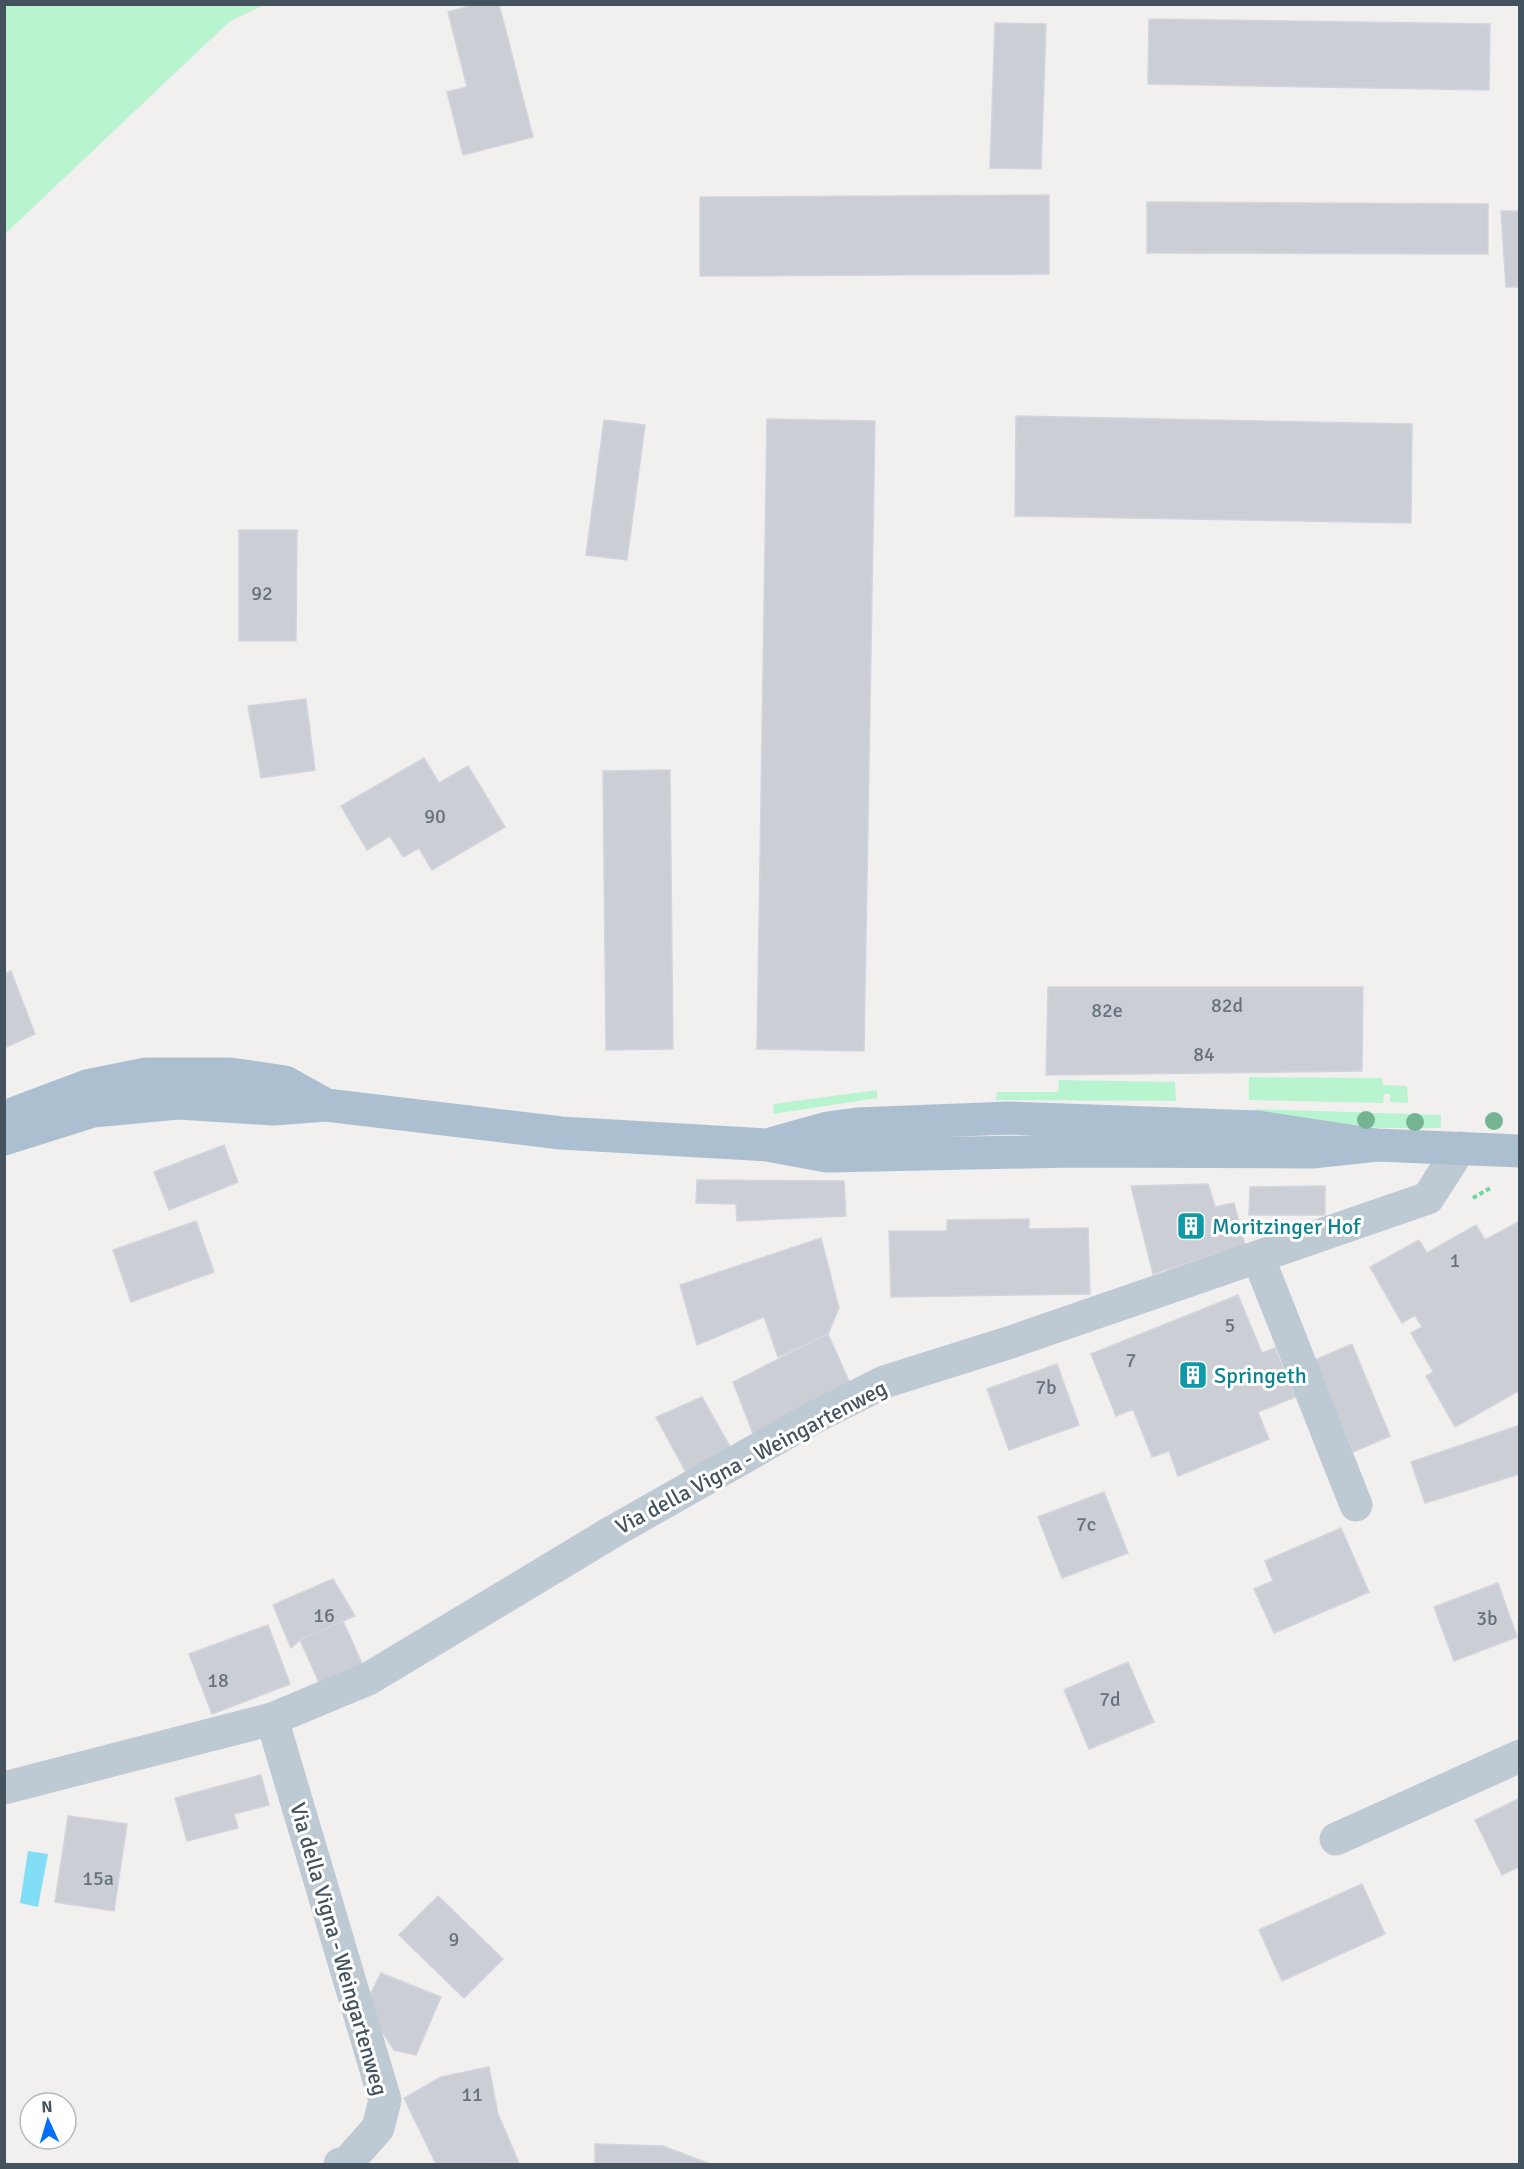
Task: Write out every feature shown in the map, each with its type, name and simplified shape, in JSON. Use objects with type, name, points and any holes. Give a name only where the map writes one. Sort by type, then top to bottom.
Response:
[{"type":"main road","points":[[4,1117],[87,1086],[146,1074],[230,1074],[285,1082],[326,1104]]},
{"type":"main road","points":[[4,1139],[93,1111],[137,1105],[178,1103],[274,1109],[326,1104],[561,1133],[767,1145],[828,1128],[848,1125],[1010,1118],[1258,1127],[1377,1145],[1520,1151]]},
{"type":"street","name":"Via della Vigna - Weingartenweg","points":[[4,1788],[272,1719],[368,1679],[612,1532],[811,1419],[884,1382],[1428,1198],[1460,1148]]},
{"type":"street","points":[[1258,1257],[1356,1505]]},
{"type":"street","name":"Via della Vigna - Weingartenweg","points":[[272,1719],[385,2100],[378,2128],[348,2162],[340,2164]]},
{"type":"street","points":[[1336,1839],[1520,1756]]},
{"type":"green space","points":[[5,4],[264,5],[230,21],[5,234]]},
{"type":"green space","points":[[1249,1077],[1382,1078],[1383,1085],[1407,1086],[1408,1103],[1390,1102],[1390,1094],[1384,1094],[1383,1103],[1249,1100]]},
{"type":"green space","points":[[1059,1080],[1175,1082],[1176,1101],[996,1100],[997,1092],[1058,1092]]},
{"type":"green space","points":[[877,1090],[877,1098],[773,1114],[774,1104]]},
{"type":"green space","points":[[1255,1109],[1441,1115],[1441,1128],[1378,1128],[1256,1112]]},
{"type":"water","points":[[28,1851],[48,1854],[38,1907],[20,1903]]},
{"type":"building","points":[[476,4],[499,4],[533,137],[463,155],[447,92],[467,87],[448,12]]},
{"type":"building","points":[[1149,19],[1490,24],[1489,90],[1148,84]]},
{"type":"building","points":[[995,23],[1046,24],[1041,169],[990,168]]},
{"type":"building","points":[[1049,195],[1049,274],[700,276],[700,197]]},
{"type":"building","points":[[1147,202],[1488,204],[1488,254],[1147,253]]},
{"type":"building","points":[[1501,211],[1520,211],[1520,287],[1506,287]]},
{"type":"building","points":[[1016,416],[1412,424],[1411,523],[1015,516]]},
{"type":"building","points":[[767,419],[875,421],[864,1051],[757,1049]]},
{"type":"building","points":[[604,420],[645,425],[627,560],[586,555]]},
{"type":"building","points":[[239,530],[297,530],[296,641],[239,641]]},
{"type":"building","points":[[306,699],[315,770],[261,778],[248,706]]},
{"type":"building","points":[[424,758],[439,783],[468,766],[505,827],[432,870],[419,848],[403,857],[390,836],[367,850],[341,806]]},
{"type":"building","points":[[670,770],[673,1049],[606,1050],[603,771]]},
{"type":"building","points":[[11,971],[35,1034],[4,1048],[4,974]]},
{"type":"building","points":[[1048,987],[1363,987],[1362,1071],[1046,1075]]},
{"type":"building","points":[[224,1145],[238,1182],[169,1210],[154,1172]]},
{"type":"building","points":[[697,1180],[844,1181],[846,1216],[737,1221],[736,1204],[696,1203]]},
{"type":"building","name":"Moritzinger Hof","points":[[1208,1184],[1215,1207],[1234,1203],[1245,1245],[1153,1274],[1131,1186]]},
{"type":"building","points":[[1325,1186],[1325,1215],[1249,1215],[1250,1187]]},
{"type":"building","points":[[1029,1219],[1029,1229],[1088,1228],[1090,1294],[891,1297],[889,1231],[947,1231],[947,1220]]},
{"type":"building","points":[[196,1221],[214,1272],[131,1302],[113,1250]]},
{"type":"building","points":[[1520,1221],[1520,1390],[1455,1427],[1426,1376],[1433,1372],[1411,1333],[1422,1327],[1415,1315],[1402,1323],[1370,1267],[1419,1240],[1427,1253],[1476,1225],[1485,1240]]},
{"type":"building","points":[[821,1238],[839,1308],[828,1334],[778,1357],[764,1317],[697,1345],[680,1285]]},
{"type":"building","name":"Springeth","points":[[1238,1295],[1262,1353],[1275,1348],[1295,1397],[1258,1412],[1269,1439],[1178,1476],[1169,1451],[1152,1457],[1133,1409],[1116,1416],[1091,1354]]},
{"type":"building","points":[[828,1334],[852,1388],[757,1444],[733,1382]]},
{"type":"building","points":[[1352,1344],[1390,1436],[1353,1452],[1315,1360]]},
{"type":"building","points":[[1057,1364],[1079,1425],[1009,1450],[987,1389]]},
{"type":"building","points":[[702,1397],[732,1450],[688,1476],[656,1417]]},
{"type":"building","points":[[1520,1425],[1520,1474],[1425,1503],[1411,1462]]},
{"type":"building","points":[[1104,1492],[1128,1553],[1062,1578],[1038,1517]]},
{"type":"building","points":[[1341,1528],[1369,1592],[1274,1633],[1254,1589],[1273,1581],[1265,1561]]},
{"type":"building","points":[[333,1579],[355,1616],[300,1640],[291,1648],[273,1605]]},
{"type":"building","points":[[1498,1583],[1517,1637],[1454,1661],[1434,1607]]},
{"type":"building","points":[[343,1621],[364,1668],[321,1687],[300,1640]]},
{"type":"building","points":[[268,1625],[290,1684],[212,1714],[189,1654]]},
{"type":"building","points":[[1128,1662],[1154,1722],[1089,1749],[1064,1690]]},
{"type":"building","points":[[261,1775],[269,1805],[234,1814],[238,1828],[187,1841],[175,1798]]},
{"type":"building","points":[[1520,1798],[1520,1866],[1502,1875],[1475,1820]]},
{"type":"building","points":[[68,1816],[127,1824],[114,1911],[55,1902]]},
{"type":"building","points":[[1362,1884],[1385,1934],[1282,1981],[1259,1930]]},
{"type":"building","points":[[438,1896],[503,1959],[464,1998],[399,1935]]},
{"type":"building","points":[[381,1973],[441,1997],[416,2055],[394,2050],[365,2005]]},
{"type":"building","points":[[489,2067],[498,2114],[519,2163],[436,2164],[404,2098],[441,2077]]},
{"type":"building","points":[[595,2144],[663,2146],[710,2164],[595,2164]]},
{"type":"place","name":"Moritzinger Hof","points":[[1191,1226]]},
{"type":"place","name":"Springeth","points":[[1193,1375]]}]
